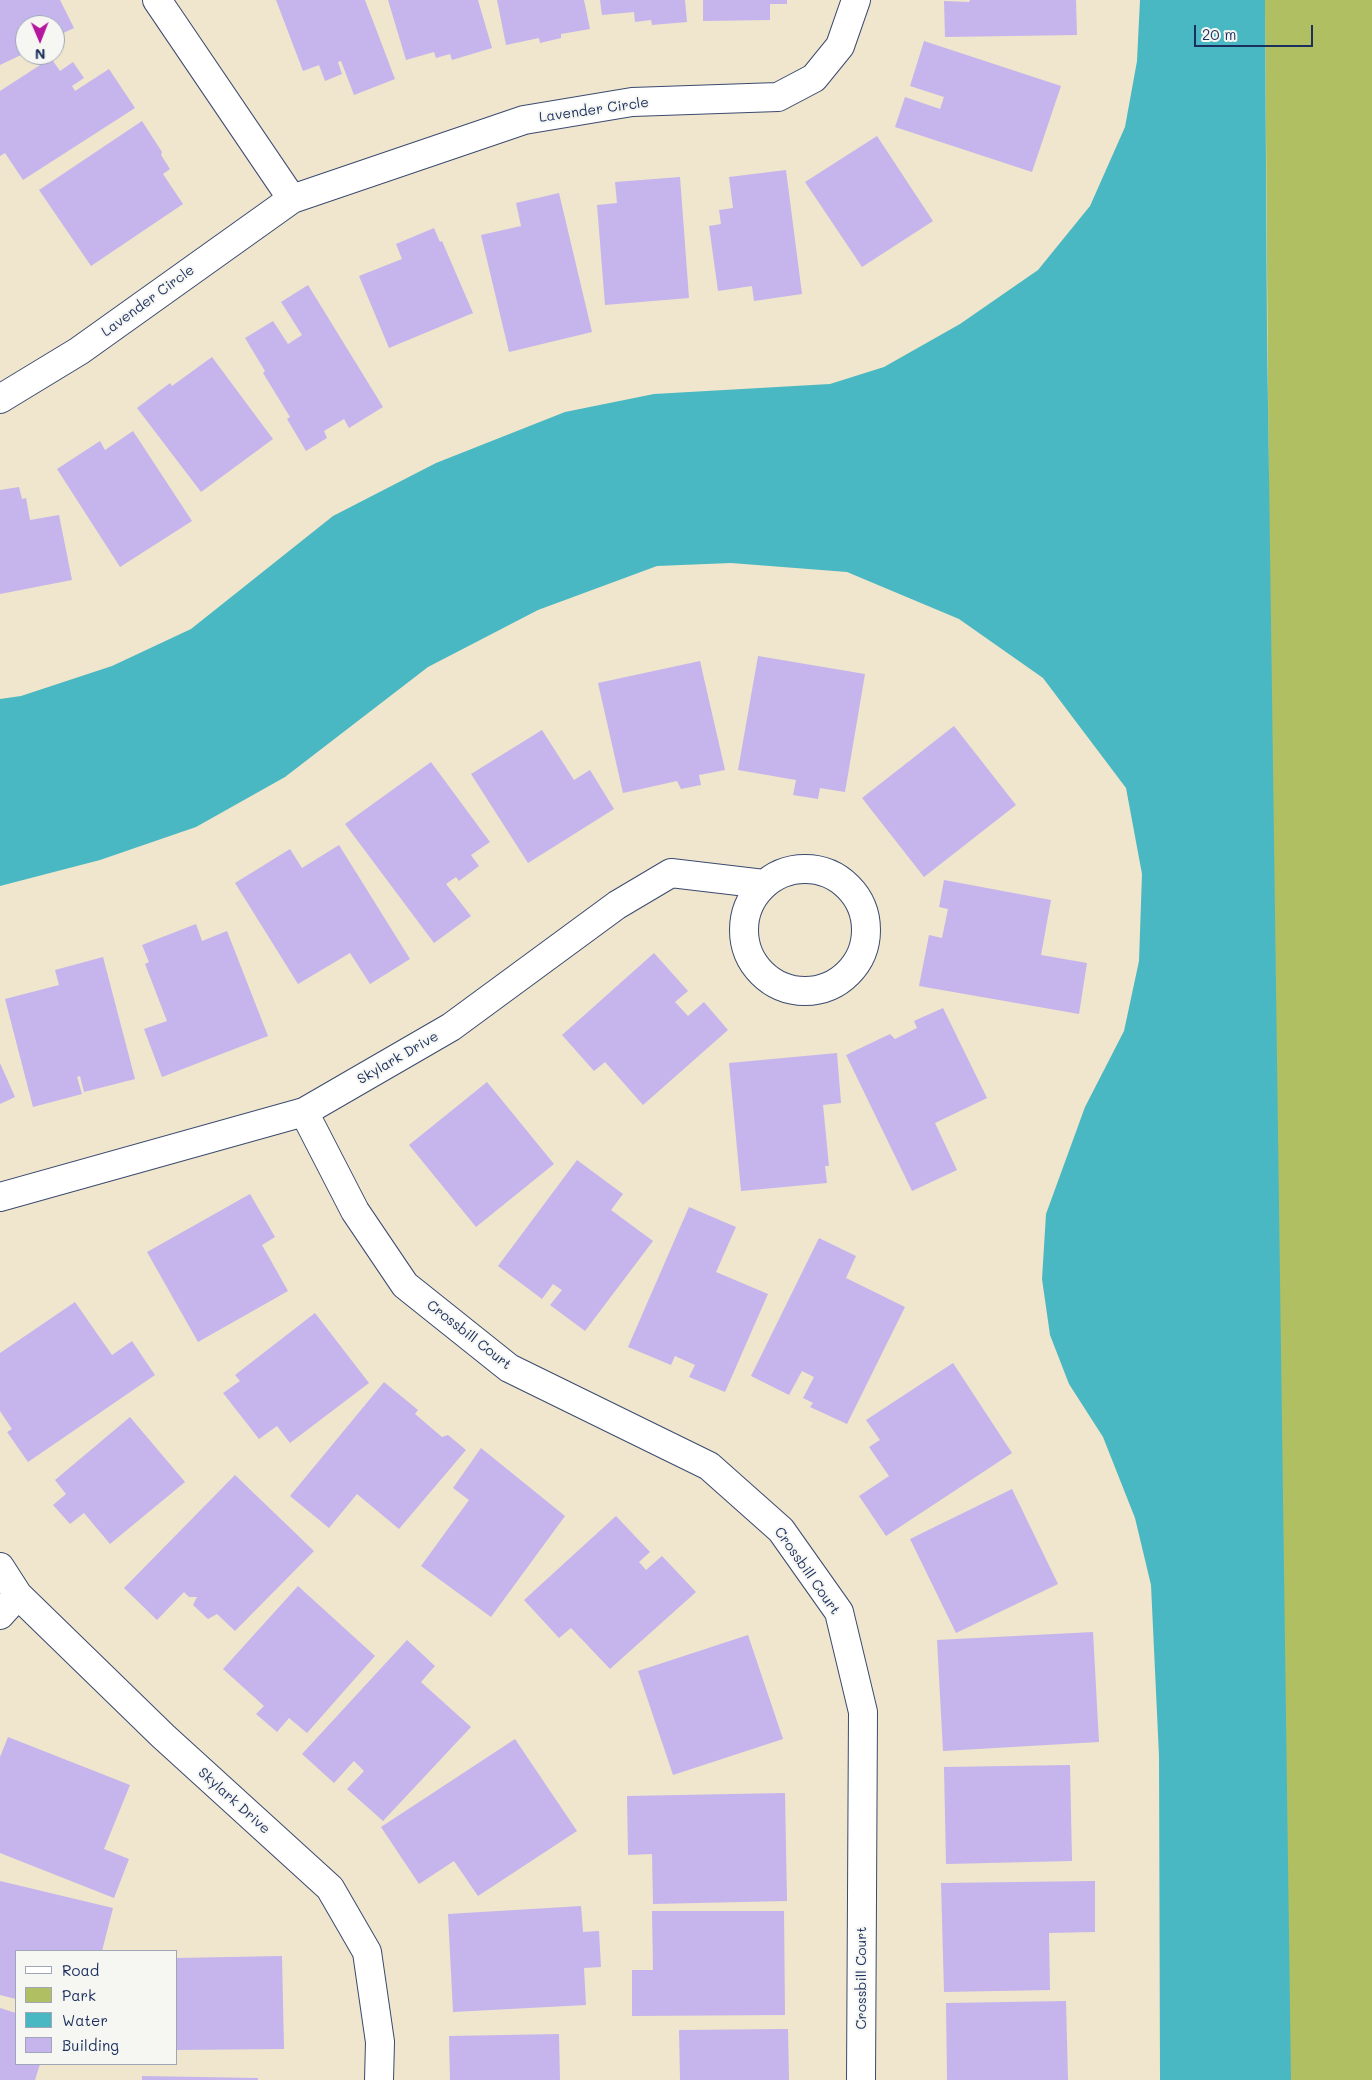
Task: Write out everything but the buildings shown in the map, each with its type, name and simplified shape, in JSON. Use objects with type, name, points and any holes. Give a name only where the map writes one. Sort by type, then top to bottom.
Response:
[{"type":"street","points":[[157,0],[292,198]]},
{"type":"street","name":"Lavender Circle","points":[[0,399],[79,350],[292,198],[524,120],[632,102],[778,97],[814,78],[840,46],[856,0]]},
{"type":"street","points":[[800,868],[820,870],[838,878],[853,891],[863,908],[867,928],[864,948],[856,966],[841,980],[822,989],[802,992],[782,987],[764,976],[751,960],[744,941],[744,920],[751,900],[764,884],[781,873],[800,868]]},
{"type":"street","name":"Skylark Drive","points":[[0,1197],[304,1112],[451,1027],[617,905],[671,873],[764,884]]},
{"type":"street","name":"Crossbill Court","points":[[304,1112],[355,1211],[405,1285],[509,1368],[710,1466],[781,1530],[839,1612],[863,1712],[861,2080]]},
{"type":"street","name":"Skylark Drive","points":[[0,1567],[9,1605],[163,1736],[330,1888],[367,1952],[380,2042],[379,2080]]},
{"type":"green space","points":[[1265,0],[1372,0],[1372,2080],[1281,2080]]},
{"type":"water","points":[[1140,0],[1265,0],[1267,330],[1291,2080],[1160,2080],[1159,1756],[1151,1585],[1135,1518],[1103,1437],[1069,1384],[1050,1335],[1042,1279],[1046,1214],[1085,1107],[1124,1031],[1139,961],[1142,874],[1126,788],[1043,678],[959,619],[847,572],[731,563],[657,566],[538,610],[428,667],[285,777],[196,827],[100,860],[0,886],[0,699],[21,696],[112,666],[191,629],[333,516],[436,463],[565,412],[654,394],[830,384],[884,367],[960,324],[1038,270],[1090,206],[1125,127],[1137,61]]}]
